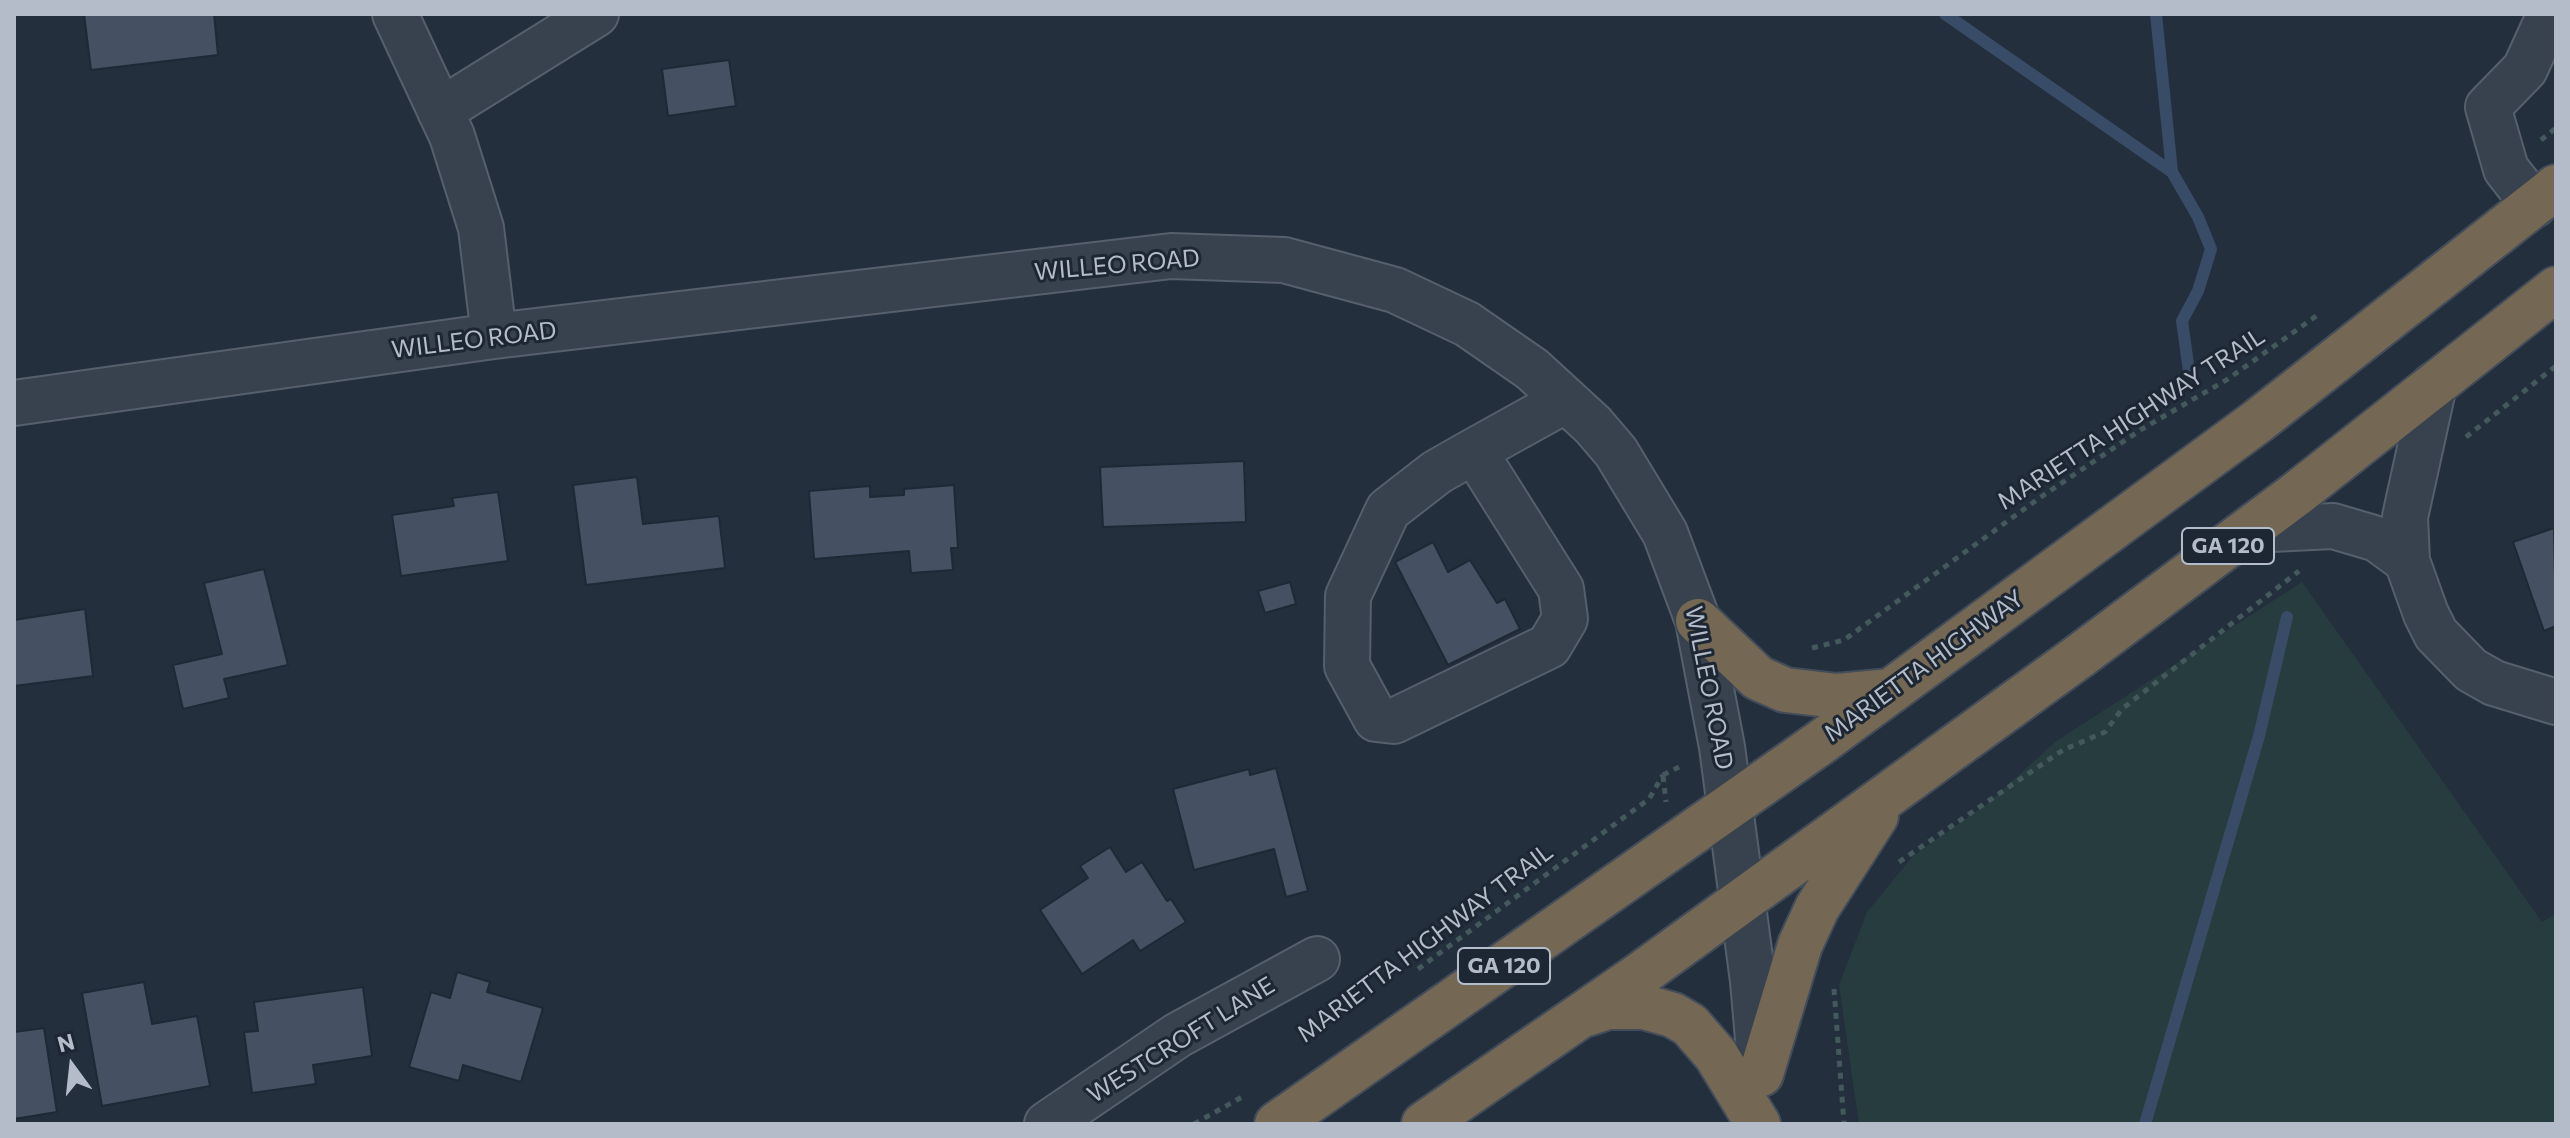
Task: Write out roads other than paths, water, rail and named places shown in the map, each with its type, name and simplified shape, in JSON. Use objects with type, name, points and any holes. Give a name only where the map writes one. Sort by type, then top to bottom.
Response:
[{"type":"highway","name":"MARIETTA HIGHWAY","points":[[1264,1108],[1732,808],[2258,421],[2545,196]]},
{"type":"highway","name":"GA 120","points":[[1424,1124],[1743,901],[2250,530],[2556,289]]},
{"type":"highway","points":[[1698,621],[1758,678],[1785,690],[1837,696],[1891,691]]},
{"type":"highway","points":[[1761,1074],[1778,1008],[1809,924],[1892,792]]},
{"type":"highway","points":[[1581,1016],[1608,1007],[1644,1007],[1660,1010],[1690,1025],[1716,1055],[1758,1124]]},
{"type":"street","points":[[395,14],[452,136],[481,228],[494,336]]},
{"type":"street","points":[[440,111],[596,14]]},
{"type":"street","points":[[2545,196],[2506,169],[2488,107],[2525,69],[2550,14]]},
{"type":"street","name":"WILLEO ROAD","points":[[14,403],[494,336],[1171,256],[1284,260],[1395,290],[1467,324],[1532,369],[1593,425],[1636,482],[1671,546],[1698,621],[1732,808],[1765,1124]]},
{"type":"street","points":[[2434,385],[2405,517],[2407,561],[2426,614],[2454,655],[2471,670],[2494,683],[2556,702]]},
{"type":"street","points":[[1474,451],[1561,589],[1565,619],[1549,646],[1394,721],[1376,719],[1347,666],[1348,596],[1388,510],[1437,472],[1474,451],[1566,400]]},
{"type":"street","points":[[2250,530],[2305,525],[2351,530],[2377,539],[2407,561]]},
{"type":"street","name":"WESTCROFT LANE","points":[[1047,1124],[1178,1035],[1317,959]]},
{"type":"waterway","points":[[1945,14],[2172,172],[2198,217],[2211,249],[2198,291],[2182,321],[2189,371]]},
{"type":"waterway","points":[[2156,14],[2172,172]]},
{"type":"waterway","points":[[2145,1124],[2259,736],[2287,617]]}]
